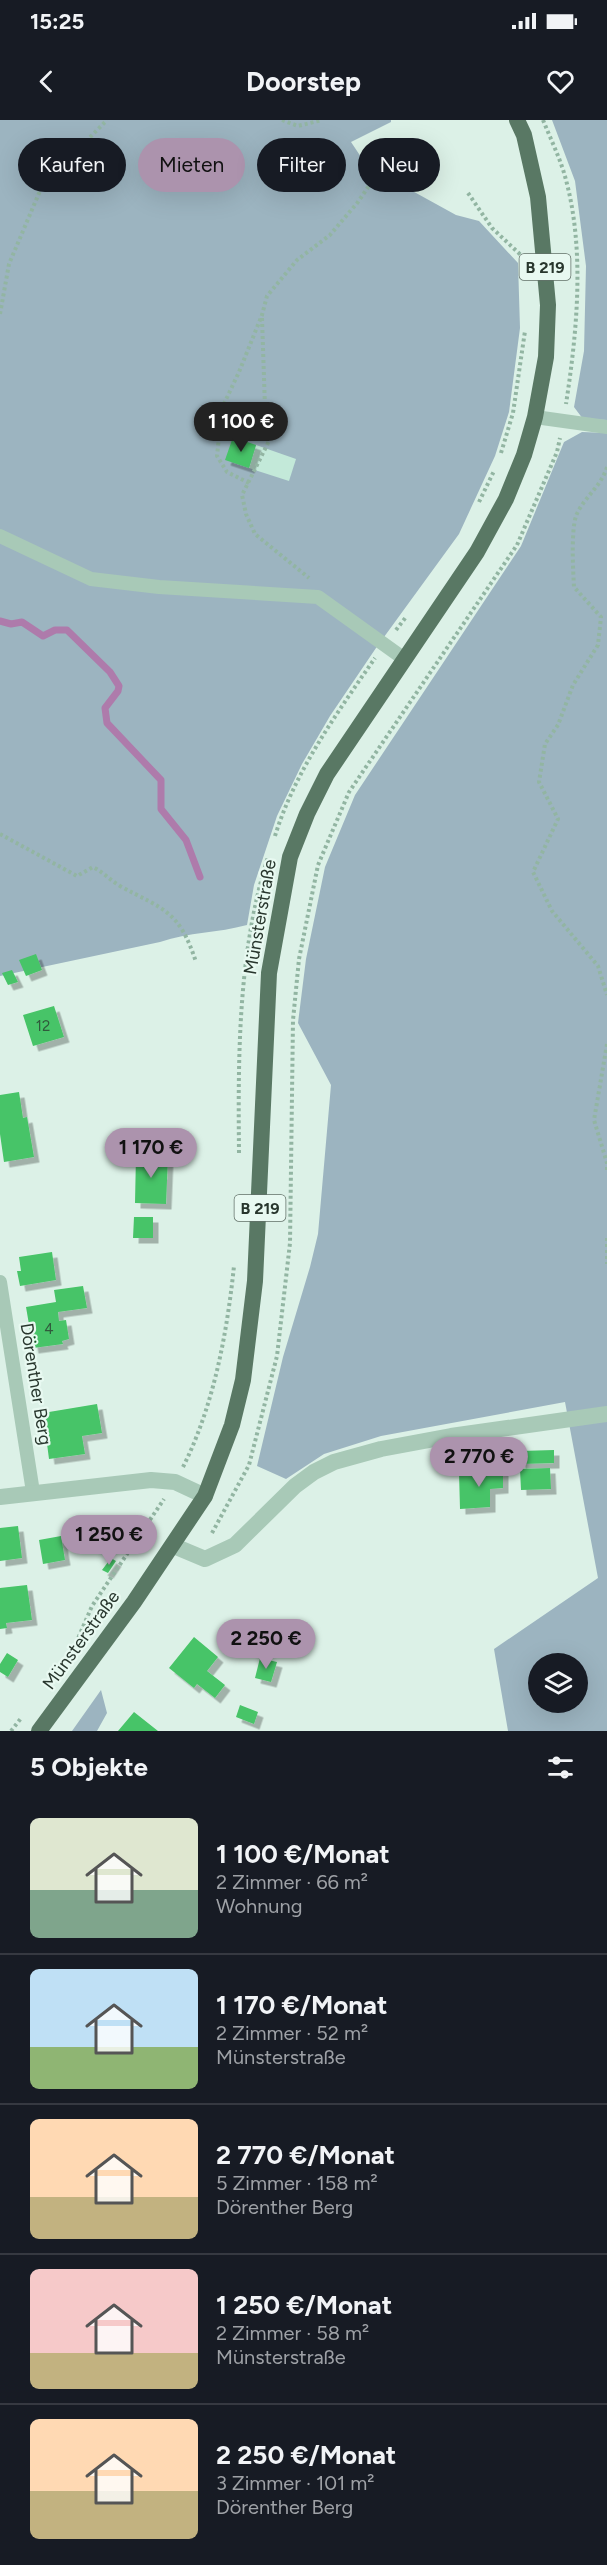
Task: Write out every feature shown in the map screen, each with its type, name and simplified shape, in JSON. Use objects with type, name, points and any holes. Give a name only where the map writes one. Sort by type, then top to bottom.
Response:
[{"type":"main road","name":"Münsterstraße","points":[[39,1731],[174,1546],[205,1496],[232,1425],[244,1369],[259,1233],[269,974],[290,857],[307,814],[327,774],[403,658],[477,552],[506,500],[524,454],[535,417],[546,357],[547,295],[538,197],[524,135],[517,120]]},
{"type":"street","points":[[174,1546],[205,1559],[236,1545],[295,1486],[334,1462],[381,1449],[461,1434],[607,1414]]},
{"type":"street","points":[[0,1497],[33,1491],[151,1480],[175,1482],[205,1496]]},
{"type":"lane","points":[[535,417],[607,427]]},
{"type":"lane","points":[[0,536],[91,579],[159,587],[318,597],[403,658]]},
{"type":"lane","name":"Dörenther Berg","points":[[0,1282],[33,1491]]},
{"type":"path","points":[[0,314],[9,264],[42,186],[107,120]]},
{"type":"path","points":[[282,120],[298,126],[322,120]]},
{"type":"path","points":[[198,1558],[249,1465],[277,1356],[290,1243],[293,1020],[299,959],[318,865],[349,792],[517,545],[557,453],[572,355],[579,265],[566,180],[543,120]]},
{"type":"path","points":[[249,483],[226,472],[217,456],[222,408],[262,315],[267,296],[280,277],[297,260],[330,235],[365,192]]},
{"type":"path","points":[[468,193],[492,228],[525,259]]},
{"type":"path","points":[[262,315],[265,408],[272,435],[242,495],[246,514],[255,534],[312,580],[318,597]]},
{"type":"path","points":[[500,458],[513,413],[526,325]]},
{"type":"path","points":[[607,467],[603,478],[576,515],[572,560],[573,587],[601,617],[598,645],[573,685],[558,725],[545,744],[539,782],[558,819],[533,872],[552,911],[598,966],[607,994]]},
{"type":"path","points":[[477,507],[495,468]]},
{"type":"path","points":[[384,645],[410,613]]},
{"type":"path","points":[[0,834],[77,876],[93,867],[104,872],[116,884],[161,906],[187,935],[196,962]]},
{"type":"path","points":[[607,1044],[594,1120],[607,1163],[607,1173]]},
{"type":"path","points":[[607,1238],[605,1257],[607,1264]]},
{"type":"path","points":[[76,1646],[93,1606],[175,1482],[205,1416]]},
{"type":"path","points":[[11,1731],[24,1715]]},
{"type":"shaded area","points":[[0,120],[391,120],[351,142],[358,152],[358,192],[414,192],[456,215],[479,221],[518,263],[520,328],[509,412],[495,456],[459,534],[376,648],[330,716],[302,764],[277,816],[254,885],[247,925],[182,936],[0,976]]},
{"type":"shaded area","points":[[552,120],[607,120],[607,420],[583,419],[574,407],[584,351],[586,266],[575,181]]},
{"type":"shaded area","points":[[582,432],[607,433],[607,1731],[508,1731],[494,1649],[598,1578],[565,1402],[381,1436],[324,1454],[286,1479],[257,1466],[283,1357],[318,1234],[331,1085],[298,1023],[306,959],[325,867],[355,795],[521,546],[564,442]]},
{"type":"shaded area","points":[[256,445],[296,459],[289,481],[249,468]]},
{"type":"shaded area","points":[[101,1690],[107,1713],[97,1731],[72,1731]]},
{"type":"building","points":[[233,437],[256,445],[249,468],[225,460]]},
{"type":"building","points":[[36,954],[42,970],[26,976],[19,960]]},
{"type":"building","points":[[12,970],[18,982],[8,985],[2,973]]},
{"type":"building","points":[[54,1006],[64,1037],[33,1046],[23,1015]]},
{"type":"building","points":[[19,1092],[23,1118],[27,1117],[34,1157],[4,1162],[0,1134],[0,1095]]},
{"type":"building","points":[[136,1155],[168,1156],[166,1204],[135,1203]]},
{"type":"building","points":[[134,1217],[153,1217],[153,1238],[133,1238]]},
{"type":"building","points":[[52,1252],[56,1280],[20,1286],[17,1271],[21,1271],[19,1257]]},
{"type":"building","points":[[83,1286],[87,1308],[58,1312],[59,1321],[66,1320],[69,1339],[62,1341],[63,1344],[33,1348],[26,1307],[56,1302],[54,1290]]},
{"type":"building","points":[[97,1404],[102,1433],[82,1436],[85,1454],[49,1459],[43,1413]]},
{"type":"building","points":[[554,1450],[554,1463],[520,1464],[520,1451]]},
{"type":"building","points":[[550,1468],[551,1489],[521,1490],[520,1469]]},
{"type":"building","points":[[503,1470],[503,1488],[490,1489],[490,1507],[460,1509],[459,1472]]},
{"type":"building","points":[[18,1526],[22,1558],[0,1561],[0,1528]]},
{"type":"building","points":[[61,1536],[65,1560],[43,1564],[39,1540]]},
{"type":"building","points":[[111,1558],[116,1561],[108,1573],[102,1570]]},
{"type":"building","points":[[27,1585],[32,1620],[6,1623],[7,1628],[0,1629],[0,1588]]},
{"type":"building","points":[[194,1637],[218,1657],[207,1671],[225,1685],[215,1698],[197,1684],[194,1688],[169,1668]]},
{"type":"building","points":[[7,1653],[18,1660],[8,1677],[0,1672],[0,1664]]},
{"type":"building","points":[[260,1658],[277,1662],[271,1682],[255,1678]]},
{"type":"building","points":[[240,1705],[258,1712],[254,1724],[236,1717]]},
{"type":"building","points":[[134,1712],[158,1731],[118,1731]]},
{"type":"waterway","points":[[0,621],[11,624],[22,622],[43,636],[55,630],[67,630],[110,672],[119,686],[118,691],[105,708],[107,723],[161,780],[161,809],[186,840],[200,877]]}]
